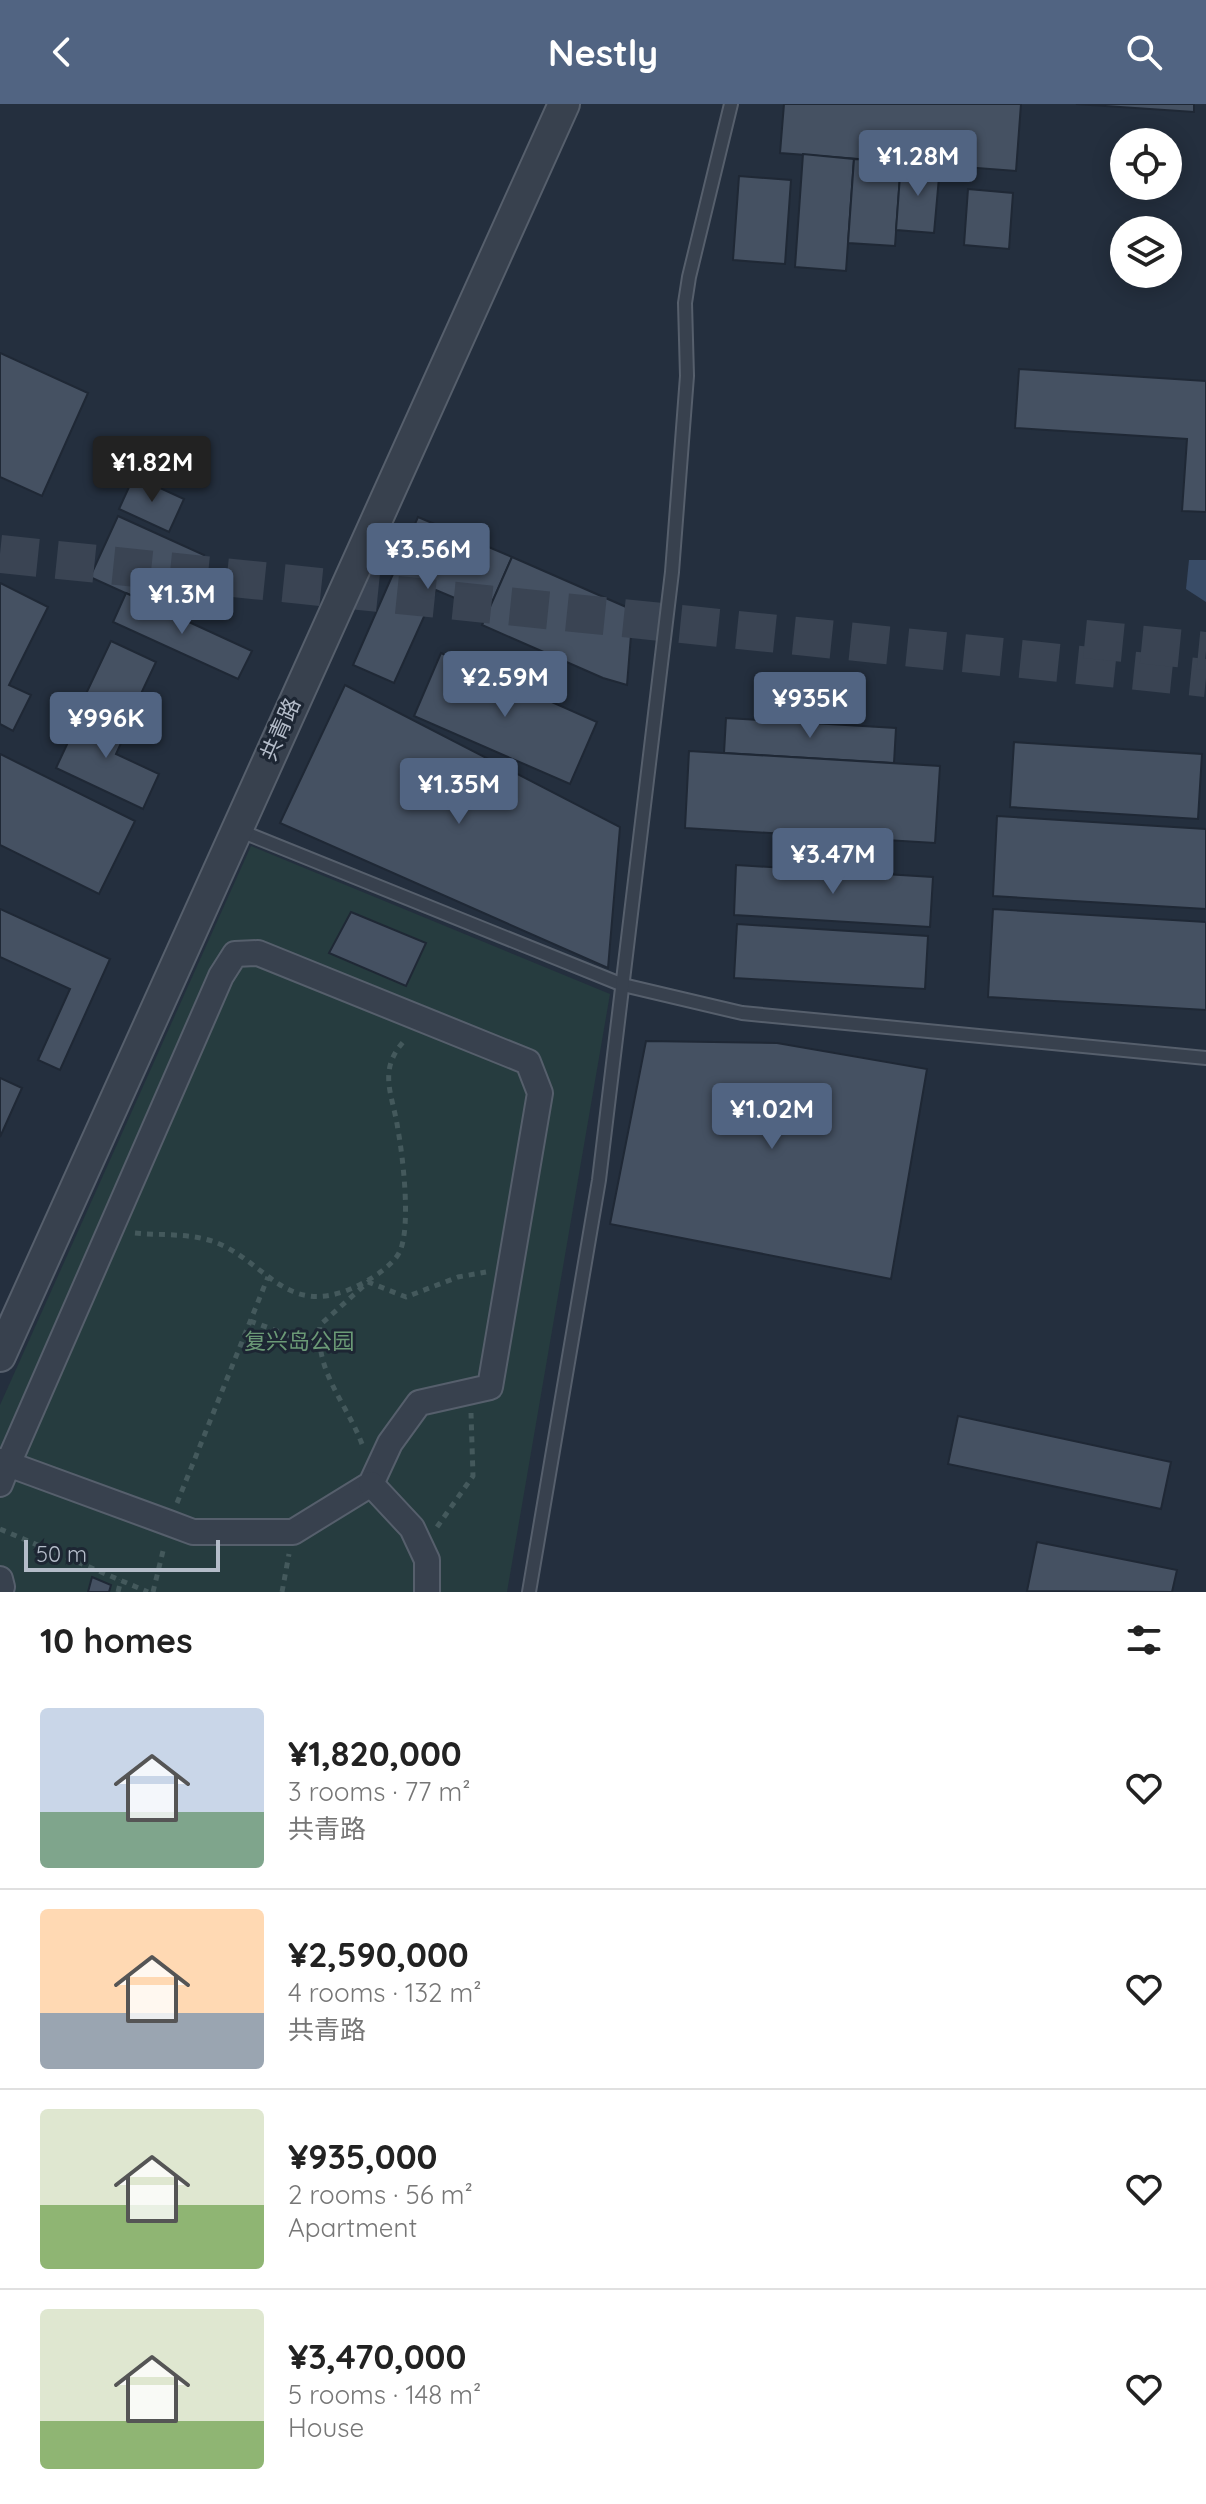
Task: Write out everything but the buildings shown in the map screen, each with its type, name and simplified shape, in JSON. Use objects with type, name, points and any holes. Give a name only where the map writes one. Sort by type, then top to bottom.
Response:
[{"type":"street","name":"共青路","points":[[0,1356],[235,828],[564,104]]},
{"type":"street","points":[[258,953],[424,1020],[528,1062],[540,1093],[490,1387],[419,1403],[390,1443],[371,1484],[293,1532],[193,1532],[3,1470],[221,976],[235,954],[258,953]]},
{"type":"street","points":[[371,1484],[412,1528],[427,1560],[427,1592]]},
{"type":"street","points":[[0,1579],[0,1592]]},
{"type":"lane","points":[[529,1592],[599,1180],[623,985],[672,572],[687,376],[685,303],[731,104]]},
{"type":"lane","points":[[235,828],[623,985],[742,1013],[1206,1058]]},
{"type":"path","points":[[371,1484],[358,1433],[322,1363],[318,1346],[320,1325],[400,1252],[406,1223],[403,1175],[398,1127],[390,1102],[388,1070],[398,1047],[424,1020]]},
{"type":"path","points":[[110,1231],[187,1235],[223,1245],[285,1289],[328,1298],[368,1282],[406,1297],[458,1277],[510,1268]]},
{"type":"path","points":[[0,1529],[150,1592],[169,1523],[268,1277]]},
{"type":"path","points":[[250,1321],[318,1346]]},
{"type":"path","points":[[422,1549],[473,1476],[471,1392]]},
{"type":"path","points":[[282,1592],[293,1532]]},
{"type":"path","points":[[118,1592],[121,1580]]},
{"type":"green space","name":"复兴岛公园","points":[[251,846],[610,994],[507,1592],[0,1592],[0,1405]]},
{"type":"water","points":[[1189,560],[1206,560],[1206,602],[1186,589]]},
{"type":"tunnel","points":[[0,554],[1206,678]]},
{"type":"tunnel","points":[[1085,639],[1206,651]]}]
